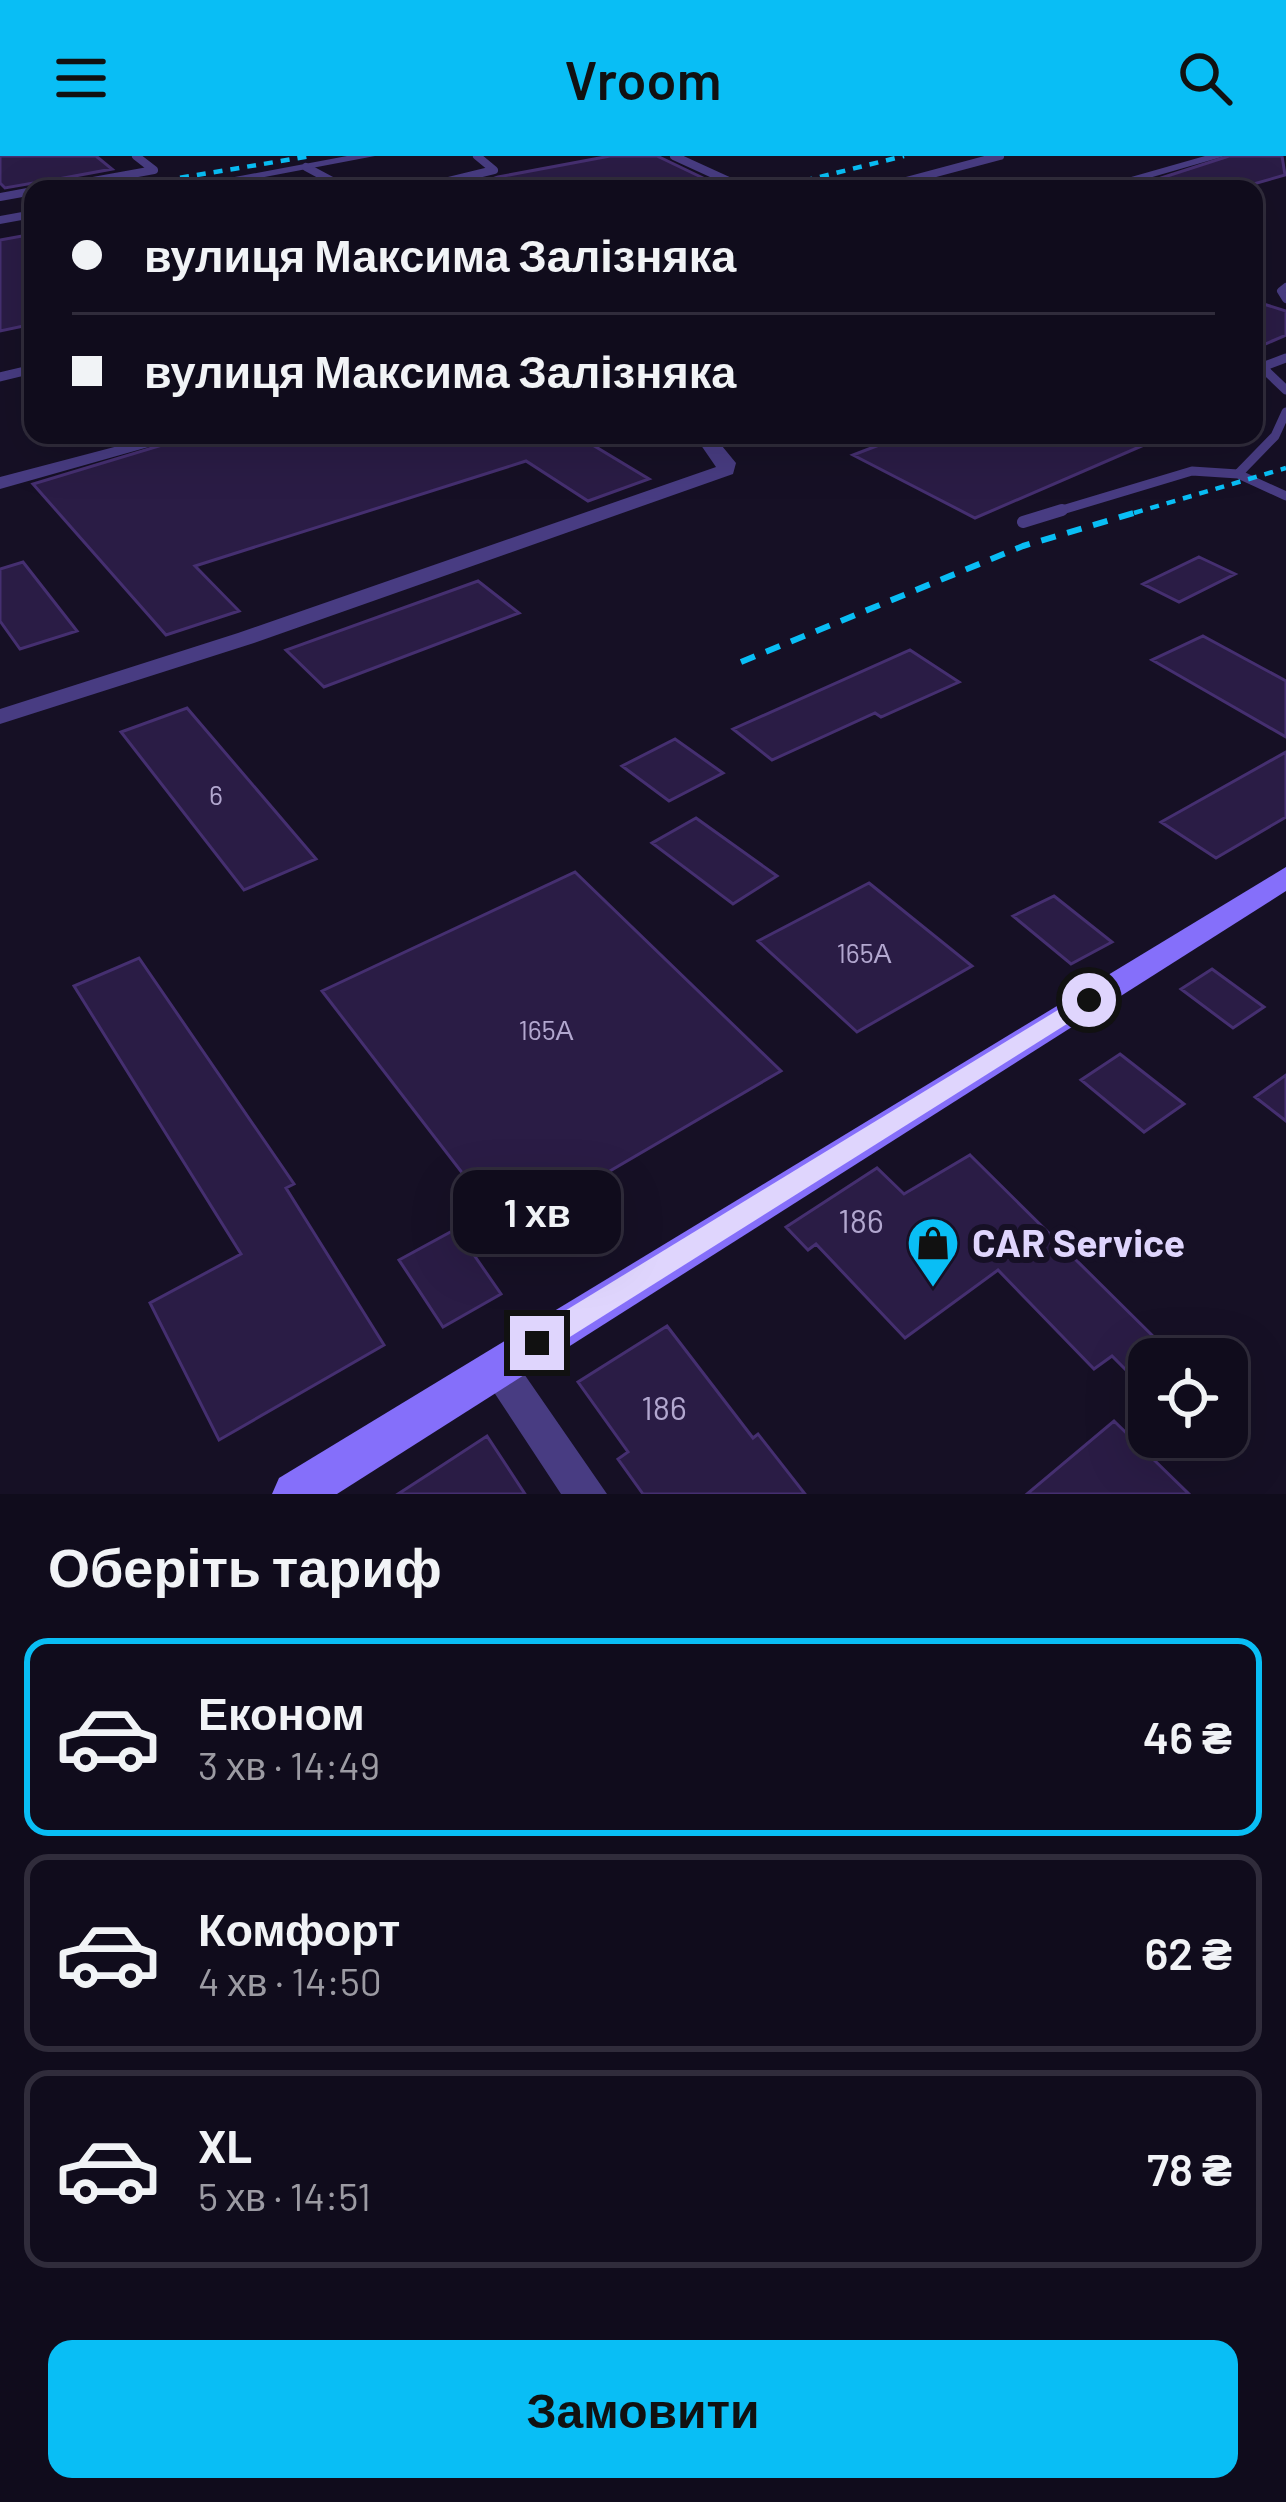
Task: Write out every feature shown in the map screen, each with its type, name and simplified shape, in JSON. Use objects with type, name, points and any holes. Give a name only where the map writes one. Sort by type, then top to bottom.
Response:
[{"type":"street","points":[[230,180],[369,156]]},
{"type":"street","points":[[1130,180],[1220,156]]},
{"type":"street","points":[[0,483],[148,444]]},
{"type":"street","points":[[0,717],[246,638],[721,472],[726,463],[710,444]]},
{"type":"street","points":[[295,1494],[1286,877]]},
{"type":"street","points":[[497,1368],[586,1494]]},
{"type":"lane","points":[[99,180],[154,170],[136,156]]},
{"type":"lane","points":[[453,180],[494,170],[477,156]]},
{"type":"lane","points":[[674,156],[726,180]]},
{"type":"lane","points":[[910,180],[1000,156]]},
{"type":"lane","points":[[306,167],[330,180]]},
{"type":"lane","points":[[1286,287],[1282,291],[1286,299]]},
{"type":"lane","points":[[1263,368],[1286,390]]},
{"type":"lane","points":[[1238,474],[1275,436],[1286,412]]},
{"type":"lane","points":[[1023,522],[1192,470],[1238,474],[1286,496]]},
{"type":"building","points":[[0,156],[96,156],[112,169],[53,180],[24,180],[24,185],[5,188],[0,183]]},
{"type":"building","points":[[610,156],[657,156],[707,180],[492,180]]},
{"type":"building","points":[[1229,156],[1282,156],[1285,175],[1263,181],[1155,180]]},
{"type":"building","points":[[24,236],[24,326],[0,331],[0,240]]},
{"type":"building","points":[[1263,304],[1286,311],[1286,335],[1263,345]]},
{"type":"building","points":[[165,444],[591,444],[649,479],[588,501],[526,461],[195,566],[239,611],[166,635],[33,484]]},
{"type":"building","points":[[882,444],[1146,444],[975,518],[853,455]]},
{"type":"building","points":[[1199,557],[1235,574],[1179,602],[1143,584]]},
{"type":"building","points":[[23,562],[77,631],[20,649],[0,621],[0,569]]},
{"type":"building","points":[[478,581],[519,613],[324,687],[286,650]]},
{"type":"building","points":[[1203,636],[1286,681],[1286,737],[1152,660]]},
{"type":"building","points":[[910,650],[959,682],[881,717],[875,713],[772,760],[733,729]]},
{"type":"building","points":[[187,708],[316,859],[244,890],[121,732]]},
{"type":"building","points":[[675,739],[723,773],[669,801],[622,766]]},
{"type":"building","points":[[1286,752],[1286,817],[1216,858],[1161,822]]},
{"type":"building","points":[[696,818],[777,876],[733,904],[652,843]]},
{"type":"building","points":[[575,872],[781,1071],[507,1231],[322,991]]},
{"type":"building","points":[[869,883],[972,966],[857,1032],[758,941]]},
{"type":"building","points":[[1054,896],[1112,942],[1071,964],[1013,916]]},
{"type":"building","points":[[139,958],[294,1184],[286,1188],[384,1345],[219,1440],[150,1303],[241,1254],[74,986]]},
{"type":"building","points":[[1212,969],[1264,1007],[1233,1028],[1181,989]]},
{"type":"building","points":[[1120,1054],[1184,1104],[1144,1132],[1081,1080]]},
{"type":"building","points":[[1286,1075],[1286,1121],[1255,1097]]},
{"type":"building","points":[[970,1155],[1155,1338],[1128,1338],[1128,1372],[1112,1356],[1094,1369],[998,1270],[905,1338],[816,1244],[808,1250],[786,1227],[877,1168],[904,1194]]},
{"type":"building","points":[[456,1229],[501,1294],[443,1327],[399,1260]]},
{"type":"building","points":[[667,1326],[753,1438],[758,1434],[805,1494],[643,1494],[618,1459],[628,1452],[578,1382]]},
{"type":"building","points":[[1114,1421],[1128,1435],[1128,1458],[1152,1458],[1189,1494],[1027,1494]]},
{"type":"building","points":[[487,1436],[525,1494],[398,1494],[432,1472]]},
{"type":"railway","points":[[167,180],[311,156]]},
{"type":"railway","points":[[807,180],[904,156]]},
{"type":"railway","points":[[1134,513],[1286,468]]},
{"type":"railway","points":[[741,662],[1023,546],[1144,510]]},
{"type":"place","name":"CAR Service","points":[[933,1289]]},
{"type":"route","points":[[537,1343],[1089,1000]]}]
